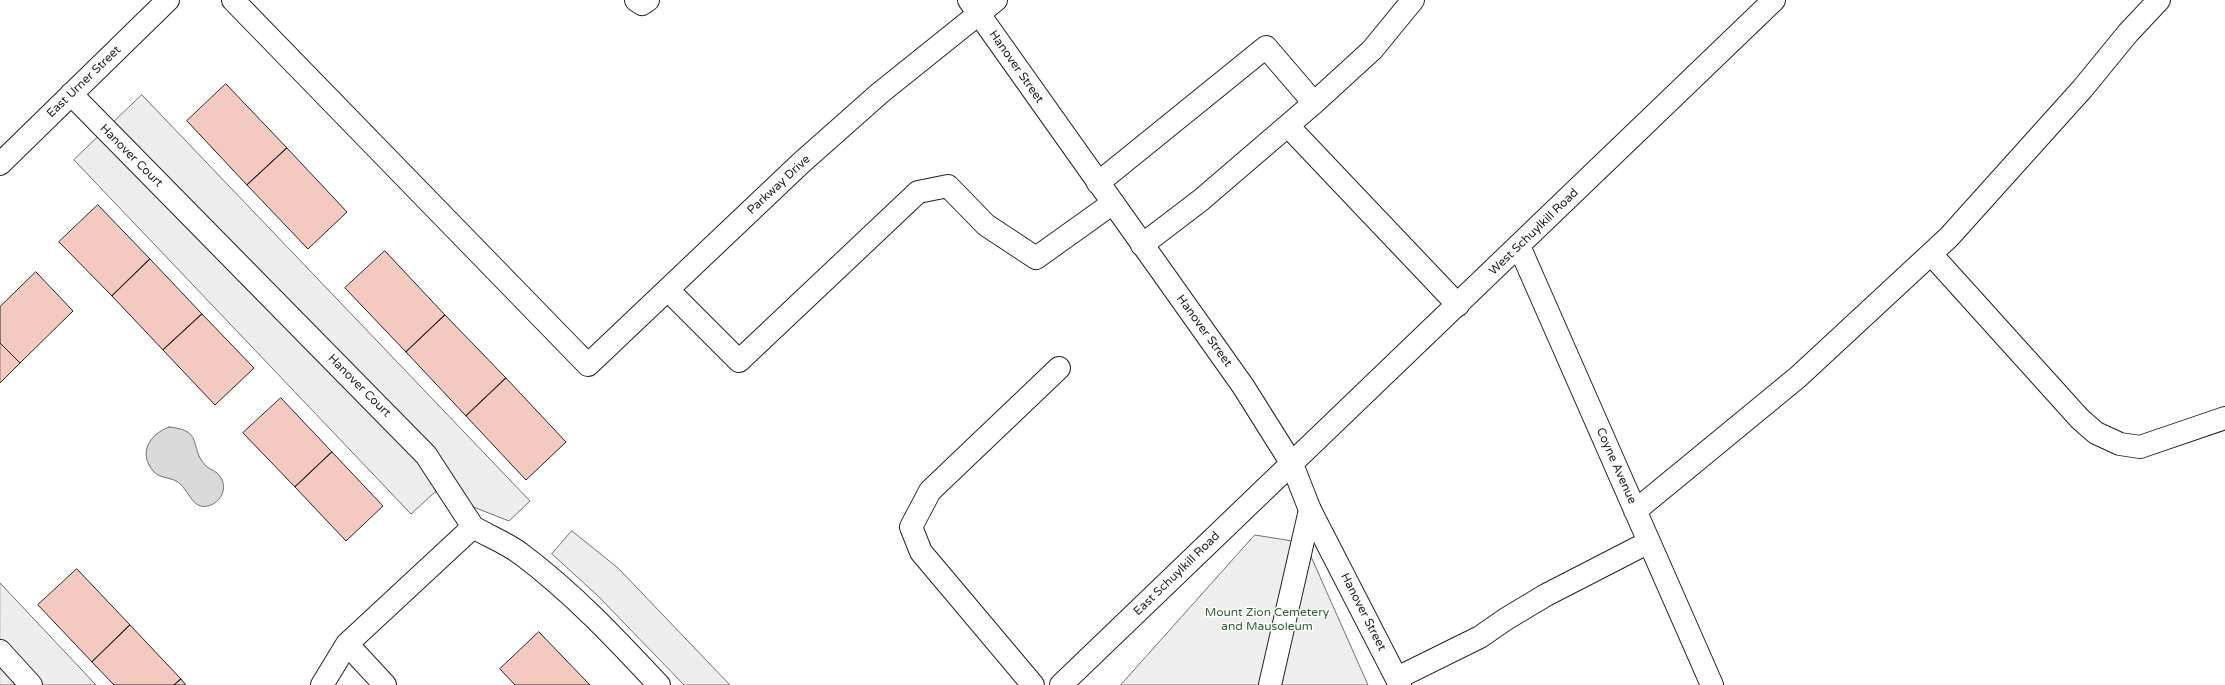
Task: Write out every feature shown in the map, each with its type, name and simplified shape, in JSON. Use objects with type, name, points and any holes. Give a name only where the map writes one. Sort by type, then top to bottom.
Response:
[{"type":"street","name":"East Urner Street","points":[[0,164],[168,0]]},
{"type":"street","name":"Parkway Drive","points":[[233,0],[588,365],[801,163],[974,7],[996,0]]},
{"type":"street","points":[[636,0],[642,4],[648,0]]},
{"type":"street","points":[[1142,245],[1201,200],[1314,103],[1372,50],[1414,0]]},
{"type":"street","name":"West Schuylkill Road","points":[[1292,464],[1774,0]]},
{"type":"street","points":[[1635,511],[1798,377],[1931,254],[2072,100],[2128,33],[2159,0]]},
{"type":"street","name":"Hanover Street","points":[[974,7],[1243,386],[1292,464],[1310,510],[1398,681]]},
{"type":"street","points":[[1098,183],[1266,47],[1314,103]]},
{"type":"street","name":"Hanover Court","points":[[71,94],[426,455],[473,527]]},
{"type":"street","points":[[1288,126],[1458,305]]},
{"type":"street","points":[[668,290],[739,361],[918,192],[948,186],[986,225],[1036,258],[1113,203]]},
{"type":"street","name":"Coyne Avenue","points":[[1519,246],[1712,685]]},
{"type":"street","points":[[1931,254],[2080,419],[2096,433],[2120,444],[2140,448],[2225,418]]},
{"type":"street","points":[[1033,685],[920,552],[911,527],[930,491],[1059,368]]},
{"type":"street","name":"East Schuylkill Road","points":[[1061,685],[1292,464]]},
{"type":"street","points":[[1270,685],[1310,510]]},
{"type":"street","points":[[322,685],[347,644],[473,527],[520,553],[561,587],[600,622],[659,685]]},
{"type":"street","points":[[1398,681],[1480,637],[1506,619],[1546,595],[1649,542]]},
{"type":"street","points":[[347,644],[385,685]]},
{"type":"street","points":[[0,651],[31,685]]},
{"type":"green space","name":"Mount Zion Cemetery and Mausoleum","points":[[1255,535],[1305,543],[1368,685],[1121,685]]},
{"type":"shaded area","points":[[142,95],[530,501],[509,521],[435,492],[411,514],[74,160]]},
{"type":"shaded area","points":[[169,427],[180,429],[192,436],[200,458],[206,466],[216,472],[223,481],[222,494],[213,504],[200,506],[195,503],[180,484],[176,481],[156,474],[149,465],[146,458],[146,451],[151,439],[162,430]]},
{"type":"shaded area","points":[[572,531],[618,568],[730,685],[684,685],[598,596],[552,554]]},
{"type":"shaded area","points":[[0,583],[96,685],[0,685]]},
{"type":"building","points":[[226,84],[287,148],[247,185],[187,121]]},
{"type":"building","points":[[287,148],[347,212],[308,249],[247,185]]},
{"type":"building","points":[[98,205],[150,259],[112,296],[59,242]]},
{"type":"building","points":[[385,251],[445,315],[406,352],[345,288]]},
{"type":"building","points":[[150,259],[202,314],[163,350],[112,296]]},
{"type":"building","points":[[36,272],[73,311],[20,363],[0,343],[0,307]]},
{"type":"building","points":[[202,314],[254,368],[215,405],[163,350]]},
{"type":"building","points":[[445,315],[506,378],[466,416],[406,352]]},
{"type":"building","points":[[0,343],[20,363],[0,383]]},
{"type":"building","points":[[506,378],[566,442],[526,480],[466,416]]},
{"type":"building","points":[[281,398],[332,452],[295,487],[243,433]]},
{"type":"building","points":[[332,452],[383,506],[346,541],[295,487]]},
{"type":"building","points":[[77,569],[130,625],[92,662],[38,605]]},
{"type":"building","points":[[130,625],[181,679],[174,685],[114,685],[92,662]]},
{"type":"building","points":[[539,632],[590,685],[515,685],[500,669]]},
{"type":"building","points":[[181,679],[186,685],[174,685]]}]
